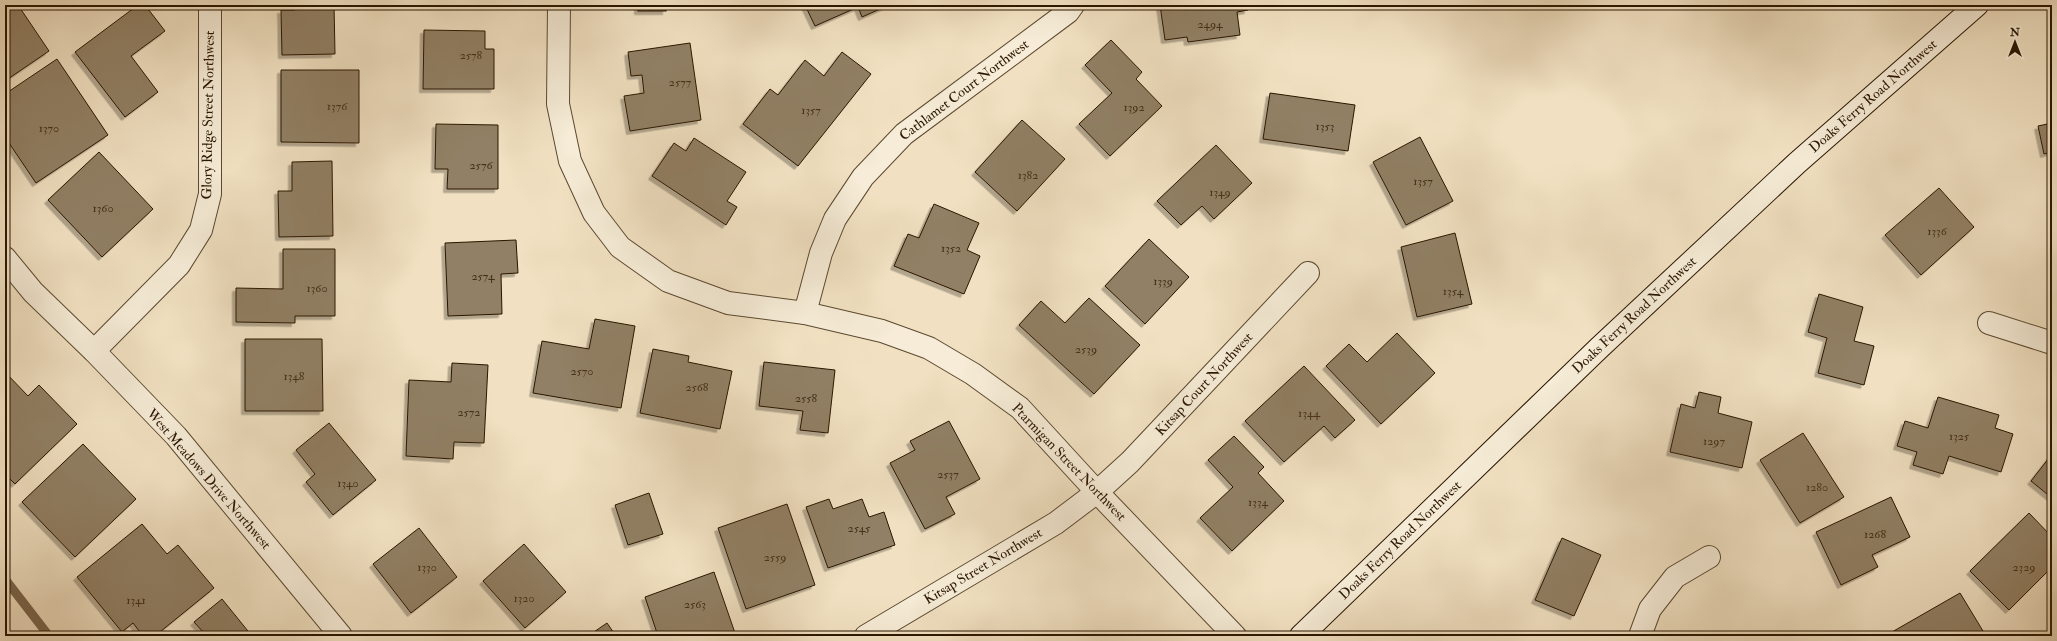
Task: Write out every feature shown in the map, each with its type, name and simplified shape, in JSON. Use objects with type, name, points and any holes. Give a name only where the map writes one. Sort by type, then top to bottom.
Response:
[{"type":"street","name":"Glory Ridge Street Northwest","points":[[94,352],[179,265],[201,230],[210,194],[210,5]]},
{"type":"street","name":"Ptarmigan Street Northwest","points":[[558,5],[558,104],[570,161],[594,213],[620,247],[668,281],[728,303],[805,313],[882,331],[929,348],[973,374],[1020,408],[1097,492],[1235,636]]},
{"type":"street","name":"Cathlamet Court Northwest","points":[[805,313],[820,253],[835,219],[863,177],[904,134],[1068,12],[1073,5]]},
{"type":"street","name":"Doaks Ferry Road Northwest","points":[[1301,636],[1610,337],[1797,163],[1977,5]]},
{"type":"street","name":"West Meadows Drive Northwest","points":[[5,258],[33,292],[176,436],[341,636]]},
{"type":"street","name":"Kitsap Court Northwest","points":[[1097,492],[1130,462],[1308,273]]},
{"type":"street","points":[[1989,323],[2052,343]]},
{"type":"street","name":"Kitsap Street Northwest","points":[[866,636],[1056,523],[1097,492]]},
{"type":"street","points":[[1640,636],[1650,609],[1675,577],[1709,557]]},
{"type":"building","points":[[5,5],[18,5],[49,51],[5,81]]},
{"type":"building","points":[[138,5],[145,5],[165,31],[131,56],[158,92],[125,117],[75,52]]},
{"type":"building","points":[[294,5],[334,5],[335,54],[282,55],[281,10],[295,10]]},
{"type":"building","points":[[638,5],[666,5],[666,11],[638,11]]},
{"type":"building","points":[[805,5],[889,5],[862,17],[858,7],[815,26]]},
{"type":"building","points":[[1160,5],[1247,5],[1248,10],[1237,12],[1240,35],[1188,42],[1187,37],[1165,40]]},
{"type":"building","points":[[424,30],[485,31],[485,49],[494,49],[494,89],[423,89]]},
{"type":"building","points":[[1111,40],[1142,72],[1136,79],[1162,106],[1110,156],[1079,124],[1112,93],[1085,65]]},
{"type":"building","points":[[690,43],[701,120],[630,131],[624,96],[644,93],[642,75],[631,76],[628,52]]},
{"type":"building","points":[[842,52],[871,74],[798,166],[743,124],[770,89],[778,95],[805,60],[824,76]]},
{"type":"building","points":[[57,59],[108,135],[36,183],[5,137],[5,94]]},
{"type":"building","points":[[281,70],[359,70],[359,143],[281,142]]},
{"type":"building","points":[[1270,93],[1355,105],[1348,151],[1263,139]]},
{"type":"building","points":[[1022,120],[1065,159],[1017,211],[975,172]]},
{"type":"building","points":[[2052,123],[2052,152],[2044,154],[2038,126]]},
{"type":"building","points":[[436,124],[498,125],[498,189],[447,189],[448,169],[435,169]]},
{"type":"building","points":[[1420,137],[1453,201],[1406,225],[1373,162]]},
{"type":"building","points":[[694,138],[746,172],[727,201],[737,207],[726,225],[652,176],[674,143],[686,151]]},
{"type":"building","points":[[1216,145],[1252,183],[1214,219],[1202,206],[1181,225],[1157,201]]},
{"type":"building","points":[[99,152],[153,209],[102,257],[48,200]]},
{"type":"building","points":[[332,161],[333,236],[279,237],[278,191],[292,191],[292,162]]},
{"type":"building","points":[[1939,188],[1974,227],[1921,275],[1885,235]]},
{"type":"building","points":[[934,204],[979,223],[967,250],[980,256],[964,294],[894,266],[908,234],[919,238]]},
{"type":"building","points":[[1455,233],[1472,304],[1417,317],[1401,247]]},
{"type":"building","points":[[1149,239],[1189,277],[1145,324],[1105,286]]},
{"type":"building","points":[[516,240],[518,273],[501,274],[502,314],[448,316],[445,243]]},
{"type":"building","points":[[283,249],[335,249],[335,316],[295,316],[295,323],[236,322],[236,288],[283,289]]},
{"type":"building","points":[[1819,294],[1863,307],[1854,341],[1874,346],[1864,385],[1818,373],[1827,338],[1808,332]]},
{"type":"building","points":[[1089,298],[1140,345],[1094,394],[1019,325],[1041,301],[1065,323]]},
{"type":"building","points":[[595,319],[635,326],[621,408],[533,393],[542,341],[589,349]]},
{"type":"building","points":[[1397,333],[1435,373],[1381,424],[1326,366],[1349,344],[1367,362]]},
{"type":"building","points":[[245,339],[322,339],[323,411],[245,411]]},
{"type":"building","points":[[653,349],[689,356],[688,362],[732,371],[720,429],[640,413]]},
{"type":"building","points":[[764,362],[835,370],[828,433],[800,430],[803,411],[759,406]]},
{"type":"building","points":[[452,363],[488,365],[484,443],[454,442],[453,459],[406,456],[409,380],[451,382]]},
{"type":"building","points":[[1304,366],[1355,420],[1335,438],[1324,426],[1284,462],[1245,421]]},
{"type":"building","points":[[5,372],[28,396],[39,385],[77,424],[15,484],[5,474]]},
{"type":"building","points":[[1699,392],[1721,397],[1718,413],[1752,422],[1742,468],[1670,452],[1681,404],[1695,408]]},
{"type":"building","points":[[1938,397],[1999,415],[1995,428],[2013,434],[2001,472],[1949,456],[1943,474],[1913,465],[1917,452],[1897,446],[1905,421],[1928,428]]},
{"type":"building","points":[[949,421],[980,479],[946,497],[955,514],[925,529],[890,463],[915,450],[910,441]]},
{"type":"building","points":[[329,423],[376,480],[333,515],[306,482],[315,474],[296,450]]},
{"type":"building","points":[[1803,433],[1844,497],[1800,523],[1760,460]]},
{"type":"building","points":[[1234,436],[1264,467],[1258,473],[1284,501],[1232,551],[1200,518],[1233,487],[1208,460]]},
{"type":"building","points":[[83,444],[136,499],[75,557],[22,502]]},
{"type":"building","points":[[2052,454],[2052,498],[2031,481]]},
{"type":"building","points":[[649,493],[663,534],[628,545],[615,505]]},
{"type":"building","points":[[1891,497],[1910,537],[1872,555],[1878,567],[1841,585],[1816,532]]},
{"type":"building","points":[[829,499],[833,509],[862,499],[869,517],[884,512],[895,545],[828,568],[806,507]]},
{"type":"building","points":[[787,504],[815,585],[746,609],[718,528]]},
{"type":"building","points":[[2029,513],[2052,537],[2052,567],[2009,610],[1970,571]]},
{"type":"building","points":[[142,524],[167,554],[178,545],[214,588],[155,636],[143,636],[133,623],[122,632],[77,577]]},
{"type":"building","points":[[419,528],[457,577],[411,613],[373,564]]},
{"type":"building","points":[[1562,538],[1601,555],[1574,616],[1535,600]]},
{"type":"building","points":[[524,544],[566,592],[525,628],[483,581]]},
{"type":"building","points":[[714,572],[736,636],[658,636],[645,597]]},
{"type":"building","points":[[1960,593],[1983,631],[1975,636],[1885,636]]},
{"type":"building","points":[[222,599],[252,636],[200,636],[204,633],[194,622]]},
{"type":"building","points":[[607,623],[616,636],[588,636]]},
{"type":"waterway","points":[[5,579],[49,636]]}]
